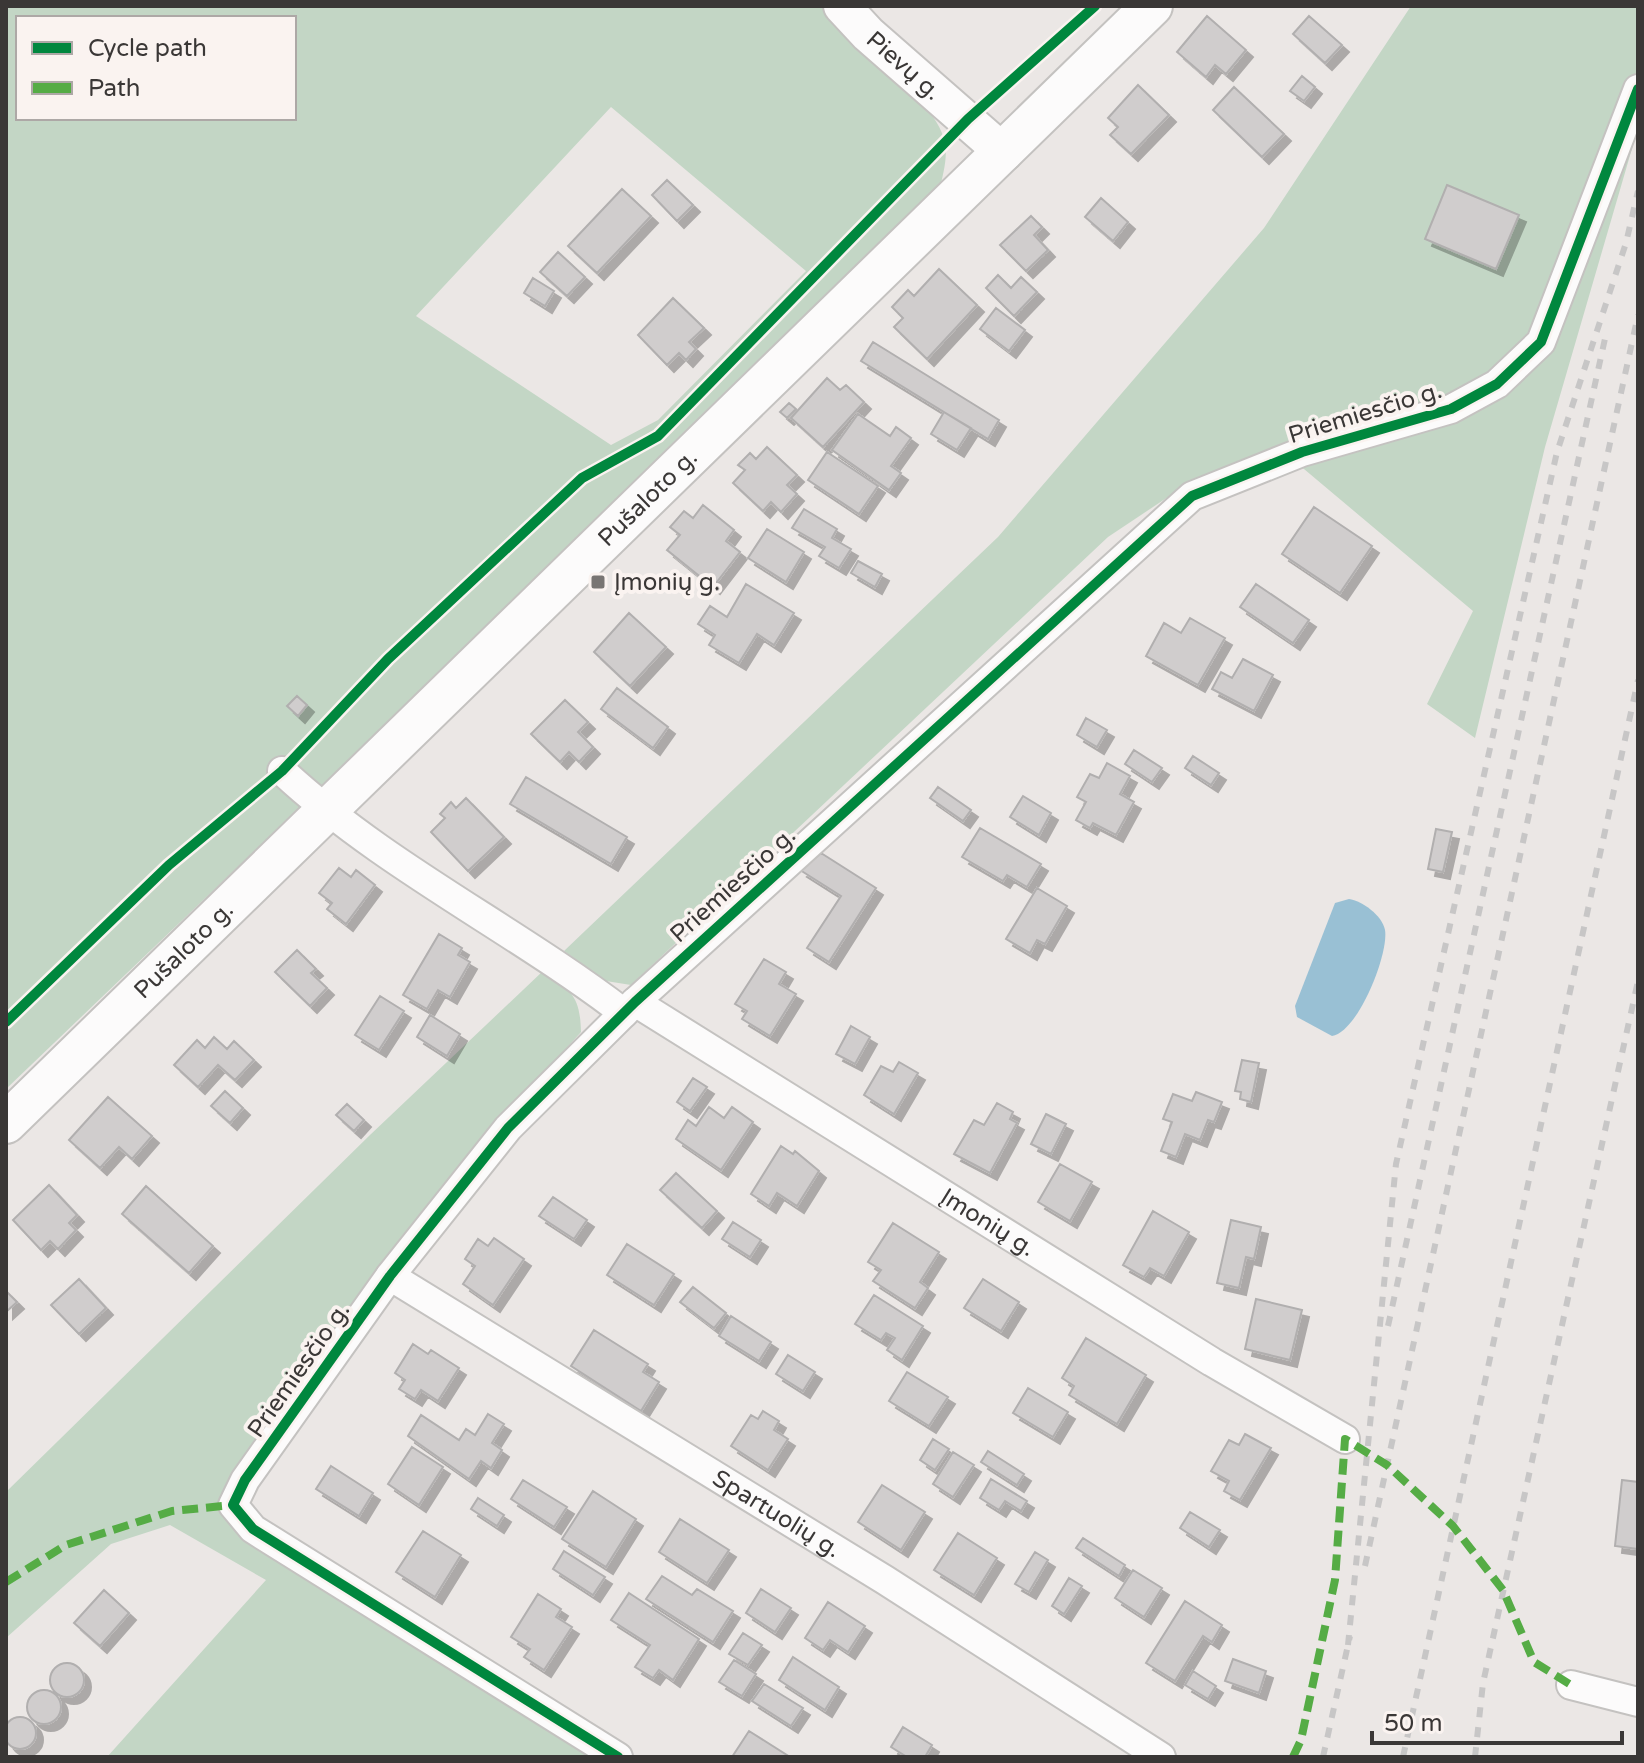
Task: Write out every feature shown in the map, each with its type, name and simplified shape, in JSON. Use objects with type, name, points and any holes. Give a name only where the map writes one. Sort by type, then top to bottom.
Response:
[{"type":"main road","name":"Pušaloto g.","points":[[6,1123],[1152,6]]},
{"type":"street","name":"Pievų g.","points":[[842,6],[868,34],[1004,153]]},
{"type":"street","name":"Priemiesčio g.","points":[[618,1757],[253,1529],[233,1505],[245,1480],[390,1276],[508,1128],[629,1007],[1192,496],[1302,452],[1451,409],[1497,384],[1541,342],[1638,89]]},
{"type":"street","name":"Įmonių g.","points":[[282,771],[327,813],[582,980],[1212,1362],[1345,1439]]},
{"type":"street","name":"Spartuolių g.","points":[[390,1276],[872,1572],[1161,1757]]},
{"type":"street","points":[[1571,1685],[1638,1702]]},
{"type":"green space","points":[[6,6],[824,6],[936,121],[946,151],[938,196],[6,1089]],"holes":[[[611,107],[806,271],[658,420],[611,445],[416,316]]]},
{"type":"green space","points":[[1411,6],[1638,6],[1638,128],[1545,447],[1475,738],[1427,704],[1473,611],[1279,448],[1177,491],[1108,537],[631,985],[606,981],[564,951],[998,537],[1264,228]]},
{"type":"green space","points":[[543,971],[561,984],[576,1002],[581,1032],[455,1173],[225,1510],[616,1757],[107,1757],[266,1580],[170,1525],[111,1544],[6,1638],[6,1492],[370,1135]]},
{"type":"water","points":[[1349,899],[1376,914],[1385,930],[1385,941],[1377,973],[1361,1007],[1342,1031],[1332,1036],[1297,1017],[1295,1006],[1335,903]]},
{"type":"building","points":[[1207,16],[1246,50],[1226,74],[1215,65],[1206,77],[1177,52]]},
{"type":"building","points":[[1309,16],[1342,45],[1325,63],[1293,34]]},
{"type":"building","points":[[1302,76],[1315,87],[1304,101],[1290,91]]},
{"type":"building","points":[[1138,85],[1169,115],[1131,154],[1110,135],[1118,127],[1108,118]]},
{"type":"building","points":[[1234,87],[1284,134],[1262,157],[1213,110]]},
{"type":"building","points":[[667,180],[693,205],[677,221],[652,195]]},
{"type":"building","points":[[1447,185],[1519,215],[1496,269],[1425,239]]},
{"type":"building","points":[[622,189],[651,216],[597,273],[568,246]]},
{"type":"building","points":[[1101,198],[1128,222],[1113,241],[1085,217]]},
{"type":"building","points":[[1031,216],[1042,227],[1034,235],[1048,250],[1026,271],[1000,245]]},
{"type":"building","points":[[558,252],[585,277],[567,296],[540,272]]},
{"type":"building","points":[[939,269],[977,305],[927,359],[894,327],[903,318],[892,307],[908,290],[914,296]]},
{"type":"building","points":[[998,275],[1011,288],[1021,277],[1037,292],[1014,316],[986,288]]},
{"type":"building","points":[[533,278],[554,291],[545,306],[524,293]]},
{"type":"building","points":[[673,298],[704,328],[689,342],[696,349],[686,360],[679,353],[667,365],[638,335]]},
{"type":"building","points":[[996,308],[1025,330],[1009,351],[980,329]]},
{"type":"building","points":[[873,342],[999,420],[988,439],[861,361]]},
{"type":"building","points":[[827,378],[840,390],[846,385],[864,402],[823,447],[791,418]]},
{"type":"building","points":[[789,403],[796,409],[787,418],[780,412]]},
{"type":"building","points":[[944,412],[971,428],[957,450],[931,434]]},
{"type":"building","points":[[858,414],[890,436],[896,427],[911,438],[891,466],[901,473],[889,490],[832,450]]},
{"type":"building","points":[[767,447],[797,475],[787,485],[797,494],[781,512],[771,502],[763,511],[733,483],[745,470],[738,465],[750,453],[756,459]]},
{"type":"building","points":[[827,452],[878,486],[859,514],[808,480]]},
{"type":"building","points":[[703,505],[734,530],[726,541],[740,552],[713,587],[667,550],[680,535],[670,527],[684,511],[693,518]]},
{"type":"building","points":[[1314,507],[1372,546],[1340,593],[1282,554]]},
{"type":"building","points":[[804,509],[837,529],[832,538],[851,549],[839,568],[819,556],[825,547],[792,528]]},
{"type":"building","points":[[767,529],[804,552],[786,582],[748,558]]},
{"type":"building","points":[[858,561],[882,574],[875,587],[851,573]]},
{"type":"building","points":[[746,584],[794,613],[774,645],[757,634],[739,663],[709,645],[715,635],[698,624],[710,606],[727,617]]},
{"type":"building","points":[[1256,584],[1309,620],[1293,643],[1240,607]]},
{"type":"building","points":[[629,613],[666,647],[630,686],[594,652]]},
{"type":"building","points":[[1190,618],[1225,638],[1198,685],[1146,656],[1164,623],[1181,633]]},
{"type":"building","points":[[1243,659],[1273,675],[1254,711],[1212,689],[1221,672],[1232,678]]},
{"type":"building","points":[[617,688],[668,727],[653,748],[601,709]]},
{"type":"building","points":[[297,696],[307,705],[298,716],[287,706]]},
{"type":"building","points":[[565,700],[588,722],[578,732],[593,747],[579,762],[569,752],[560,762],[531,734]]},
{"type":"building","points":[[1086,718],[1107,730],[1097,747],[1077,735]]},
{"type":"building","points":[[1134,750],[1162,768],[1152,782],[1125,764]]},
{"type":"building","points":[[1193,756],[1219,773],[1211,785],[1185,768]]},
{"type":"building","points":[[1107,763],[1130,776],[1120,794],[1134,802],[1116,835],[1093,823],[1090,828],[1076,820],[1086,802],[1077,797],[1090,774],[1099,778]]},
{"type":"building","points":[[526,777],[627,837],[611,864],[510,804]]},
{"type":"building","points":[[938,787],[971,810],[963,821],[930,798]]},
{"type":"building","points":[[1023,796],[1051,813],[1039,835],[1010,817]]},
{"type":"building","points":[[466,798],[504,837],[468,871],[431,832],[445,818],[440,814],[451,802],[456,808]]},
{"type":"building","points":[[980,828],[1041,864],[1027,887],[1007,875],[1003,881],[962,857]]},
{"type":"building","points":[[1436,829],[1452,832],[1443,872],[1428,869]]},
{"type":"building","points":[[821,853],[876,888],[829,962],[807,948],[841,896],[800,870]]},
{"type":"building","points":[[339,868],[351,877],[356,870],[375,885],[346,924],[327,909],[332,903],[319,893]]},
{"type":"building","points":[[1037,888],[1067,906],[1045,944],[1037,940],[1030,953],[1006,939]]},
{"type":"building","points":[[439,934],[462,948],[458,955],[470,962],[450,997],[438,990],[427,1009],[403,995]]},
{"type":"building","points":[[297,950],[316,969],[311,973],[327,988],[310,1006],[275,972]]},
{"type":"building","points":[[764,959],[786,972],[779,984],[796,994],[770,1036],[742,1019],[747,1011],[735,1004]]},
{"type":"building","points":[[380,996],[404,1011],[379,1050],[355,1035]]},
{"type":"building","points":[[430,1015],[460,1034],[447,1056],[417,1037]]},
{"type":"building","points":[[851,1026],[870,1037],[855,1064],[836,1054]]},
{"type":"building","points":[[214,1037],[227,1049],[234,1041],[254,1060],[235,1080],[218,1065],[198,1087],[174,1065],[197,1040],[205,1048]]},
{"type":"building","points":[[1242,1060],[1259,1063],[1251,1102],[1240,1099],[1241,1092],[1235,1091]]},
{"type":"building","points":[[899,1062],[918,1073],[894,1114],[864,1095],[881,1066],[893,1072]]},
{"type":"building","points":[[693,1078],[707,1087],[690,1111],[677,1102]]},
{"type":"building","points":[[225,1091],[243,1108],[230,1123],[211,1106]]},
{"type":"building","points":[[1196,1092],[1222,1102],[1214,1122],[1208,1120],[1200,1140],[1185,1134],[1176,1157],[1161,1151],[1172,1122],[1163,1119],[1173,1094],[1192,1101]]},
{"type":"building","points":[[108,1097],[152,1136],[132,1159],[119,1147],[100,1168],[69,1140]]},
{"type":"building","points":[[997,1103],[1013,1112],[1010,1119],[1017,1123],[990,1173],[954,1154],[974,1120],[984,1125]]},
{"type":"building","points":[[347,1104],[364,1120],[354,1131],[336,1115]]},
{"type":"building","points":[[709,1107],[724,1118],[732,1107],[753,1122],[721,1170],[676,1139],[688,1120],[696,1126]]},
{"type":"building","points":[[1046,1114],[1066,1124],[1051,1154],[1031,1144]]},
{"type":"building","points":[[781,1146],[793,1154],[795,1151],[819,1171],[797,1206],[777,1193],[769,1206],[751,1194]]},
{"type":"building","points":[[1060,1164],[1092,1182],[1070,1221],[1038,1202]]},
{"type":"building","points":[[676,1173],[717,1211],[702,1228],[660,1190]]},
{"type":"building","points":[[49,1185],[77,1215],[69,1223],[76,1230],[58,1249],[50,1241],[41,1250],[13,1220]]},
{"type":"building","points":[[146,1186],[213,1246],[189,1273],[122,1214]]},
{"type":"building","points":[[553,1197],[587,1220],[574,1239],[539,1216]]},
{"type":"building","points":[[1153,1211],[1189,1232],[1164,1276],[1150,1268],[1144,1277],[1123,1265]]},
{"type":"building","points":[[1231,1220],[1261,1227],[1254,1259],[1246,1257],[1239,1288],[1217,1283]]},
{"type":"building","points":[[733,1222],[761,1240],[750,1257],[722,1239]]},
{"type":"building","points":[[893,1223],[939,1252],[920,1282],[928,1288],[915,1308],[873,1281],[881,1270],[868,1262]]},
{"type":"building","points":[[494,1238],[524,1259],[493,1305],[463,1284],[475,1266],[465,1259],[478,1239],[488,1246]]},
{"type":"building","points":[[627,1244],[674,1274],[654,1305],[607,1275]]},
{"type":"building","points":[[79,1279],[106,1308],[79,1334],[51,1305]]},
{"type":"building","points":[[983,1279],[1019,1302],[1001,1331],[964,1308]]},
{"type":"building","points":[[693,1287],[726,1313],[714,1328],[680,1302]]},
{"type":"building","points":[[6,1291],[17,1302],[6,1312]]},
{"type":"building","points":[[874,1295],[923,1326],[902,1360],[887,1350],[895,1338],[886,1333],[881,1340],[855,1324]]},
{"type":"building","points":[[1256,1299],[1302,1310],[1290,1360],[1245,1349]]},
{"type":"building","points":[[731,1316],[771,1342],[759,1361],[719,1336]]},
{"type":"building","points":[[594,1330],[648,1364],[643,1372],[659,1382],[641,1411],[571,1366]]},
{"type":"building","points":[[1086,1338],[1146,1375],[1117,1424],[1069,1395],[1074,1386],[1062,1378]]},
{"type":"building","points":[[413,1344],[428,1354],[431,1350],[459,1368],[438,1401],[421,1390],[415,1399],[399,1389],[405,1380],[395,1373]]},
{"type":"building","points":[[788,1355],[815,1372],[803,1391],[776,1374]]},
{"type":"building","points":[[907,1372],[948,1397],[929,1426],[889,1401]]},
{"type":"building","points":[[1028,1388],[1068,1412],[1053,1437],[1013,1413]]},
{"type":"building","points":[[763,1411],[779,1421],[774,1430],[788,1439],[768,1470],[731,1446],[751,1415],[758,1419]]},
{"type":"building","points":[[488,1414],[504,1424],[492,1443],[502,1450],[491,1468],[481,1461],[469,1479],[408,1436],[421,1415],[459,1440],[466,1429],[475,1435]]},
{"type":"building","points":[[1245,1434],[1271,1448],[1240,1500],[1224,1491],[1229,1481],[1211,1471],[1229,1440],[1239,1445]]},
{"type":"building","points":[[933,1439],[949,1449],[935,1470],[920,1460]]},
{"type":"building","points":[[412,1447],[443,1467],[419,1505],[388,1484]]},
{"type":"building","points":[[988,1451],[1024,1474],[1017,1485],[981,1462]]},
{"type":"building","points":[[953,1452],[974,1465],[953,1497],[933,1484]]},
{"type":"building","points":[[331,1466],[373,1493],[359,1516],[316,1489]]},
{"type":"building","points":[[991,1479],[1027,1501],[1021,1511],[1005,1501],[999,1510],[980,1498]]},
{"type":"building","points":[[523,1480],[567,1507],[554,1527],[511,1499]]},
{"type":"building","points":[[1622,1480],[1638,1482],[1638,1549],[1615,1546]]},
{"type":"building","points":[[882,1485],[925,1512],[901,1550],[858,1522]]},
{"type":"building","points":[[593,1491],[636,1519],[606,1567],[562,1539]]},
{"type":"building","points":[[478,1498],[504,1515],[497,1526],[471,1509]]},
{"type":"building","points":[[1190,1512],[1220,1530],[1209,1547],[1180,1528]]},
{"type":"building","points":[[680,1519],[729,1550],[707,1583],[659,1552]]},
{"type":"building","points":[[423,1531],[461,1555],[435,1597],[396,1572]]},
{"type":"building","points":[[958,1533],[997,1558],[974,1595],[934,1570]]},
{"type":"building","points":[[1083,1538],[1125,1565],[1119,1576],[1076,1548]]},
{"type":"building","points":[[564,1551],[605,1577],[593,1595],[553,1569]]},
{"type":"building","points":[[1035,1552],[1048,1560],[1029,1592],[1015,1584]]},
{"type":"building","points":[[1133,1570],[1162,1588],[1144,1617],[1115,1598]]},
{"type":"building","points":[[662,1576],[692,1595],[697,1589],[733,1611],[713,1642],[646,1599]]},
{"type":"building","points":[[1069,1578],[1082,1586],[1064,1614],[1052,1606]]},
{"type":"building","points":[[761,1589],[791,1608],[775,1632],[746,1613]]},
{"type":"building","points":[[104,1590],[129,1613],[100,1646],[74,1623]]},
{"type":"building","points":[[629,1593],[699,1639],[673,1680],[659,1670],[653,1678],[635,1667],[650,1645],[611,1620]]},
{"type":"building","points":[[538,1594],[561,1609],[556,1617],[572,1627],[544,1670],[524,1657],[530,1649],[511,1637]]},
{"type":"building","points":[[1185,1601],[1222,1625],[1212,1642],[1203,1636],[1175,1681],[1146,1663]]},
{"type":"building","points":[[828,1602],[865,1626],[848,1652],[830,1640],[823,1650],[805,1638]]},
{"type":"building","points":[[743,1633],[762,1645],[748,1665],[729,1654]]},
{"type":"building","points":[[793,1657],[839,1687],[825,1710],[779,1680]]},
{"type":"building","points":[[1233,1659],[1266,1671],[1259,1693],[1225,1681]]},
{"type":"building","points":[[734,1660],[756,1674],[742,1696],[719,1682]]},
{"type":"building","points":[[67,1663],[79,1668],[84,1680],[79,1692],[67,1697],[55,1692],[50,1680],[55,1668]]},
{"type":"building","points":[[1193,1671],[1216,1686],[1208,1699],[1185,1685]]},
{"type":"building","points":[[764,1684],[803,1708],[791,1726],[752,1701]]},
{"type":"building","points":[[44,1690],[56,1695],[61,1707],[56,1719],[44,1724],[32,1719],[27,1707],[32,1695]]},
{"type":"building","points":[[20,1717],[31,1722],[36,1733],[31,1744],[20,1749],[9,1744],[4,1733],[9,1722]]},
{"type":"building","points":[[903,1727],[932,1745],[925,1757],[907,1757],[891,1747]]},
{"type":"building","points":[[749,1731],[790,1757],[732,1757]]},
{"type":"railway","points":[[1348,1645],[1396,1164],[1557,452],[1626,243],[1638,191]]},
{"type":"railway","points":[[1365,1566],[1638,315]]},
{"type":"railway","points":[[1388,1326],[1606,334]]},
{"type":"railway","points":[[1403,1757],[1638,680]]},
{"type":"railway","points":[[1475,1757],[1483,1683],[1638,981]]},
{"type":"railway","points":[[1323,1757],[1350,1636]]},
{"type":"marked path","points":[[1293,1757],[1301,1740],[1335,1580],[1345,1439],[1387,1465],[1453,1526],[1503,1590],[1534,1662],[1571,1685]]},
{"type":"marked path","points":[[6,1582],[66,1545],[172,1511],[233,1505]]},
{"type":"cycle path","points":[[6,1022],[169,865],[282,771],[388,659],[582,478],[658,436],[968,119],[1095,6]]},
{"type":"cycle path","points":[[618,1757],[253,1529],[233,1505],[245,1480],[390,1276],[508,1128],[635,1002],[1192,496],[1302,452],[1451,409],[1497,384],[1541,342],[1638,89]]},
{"type":"place","name":"Įmonių g.","points":[[598,582]]}]
